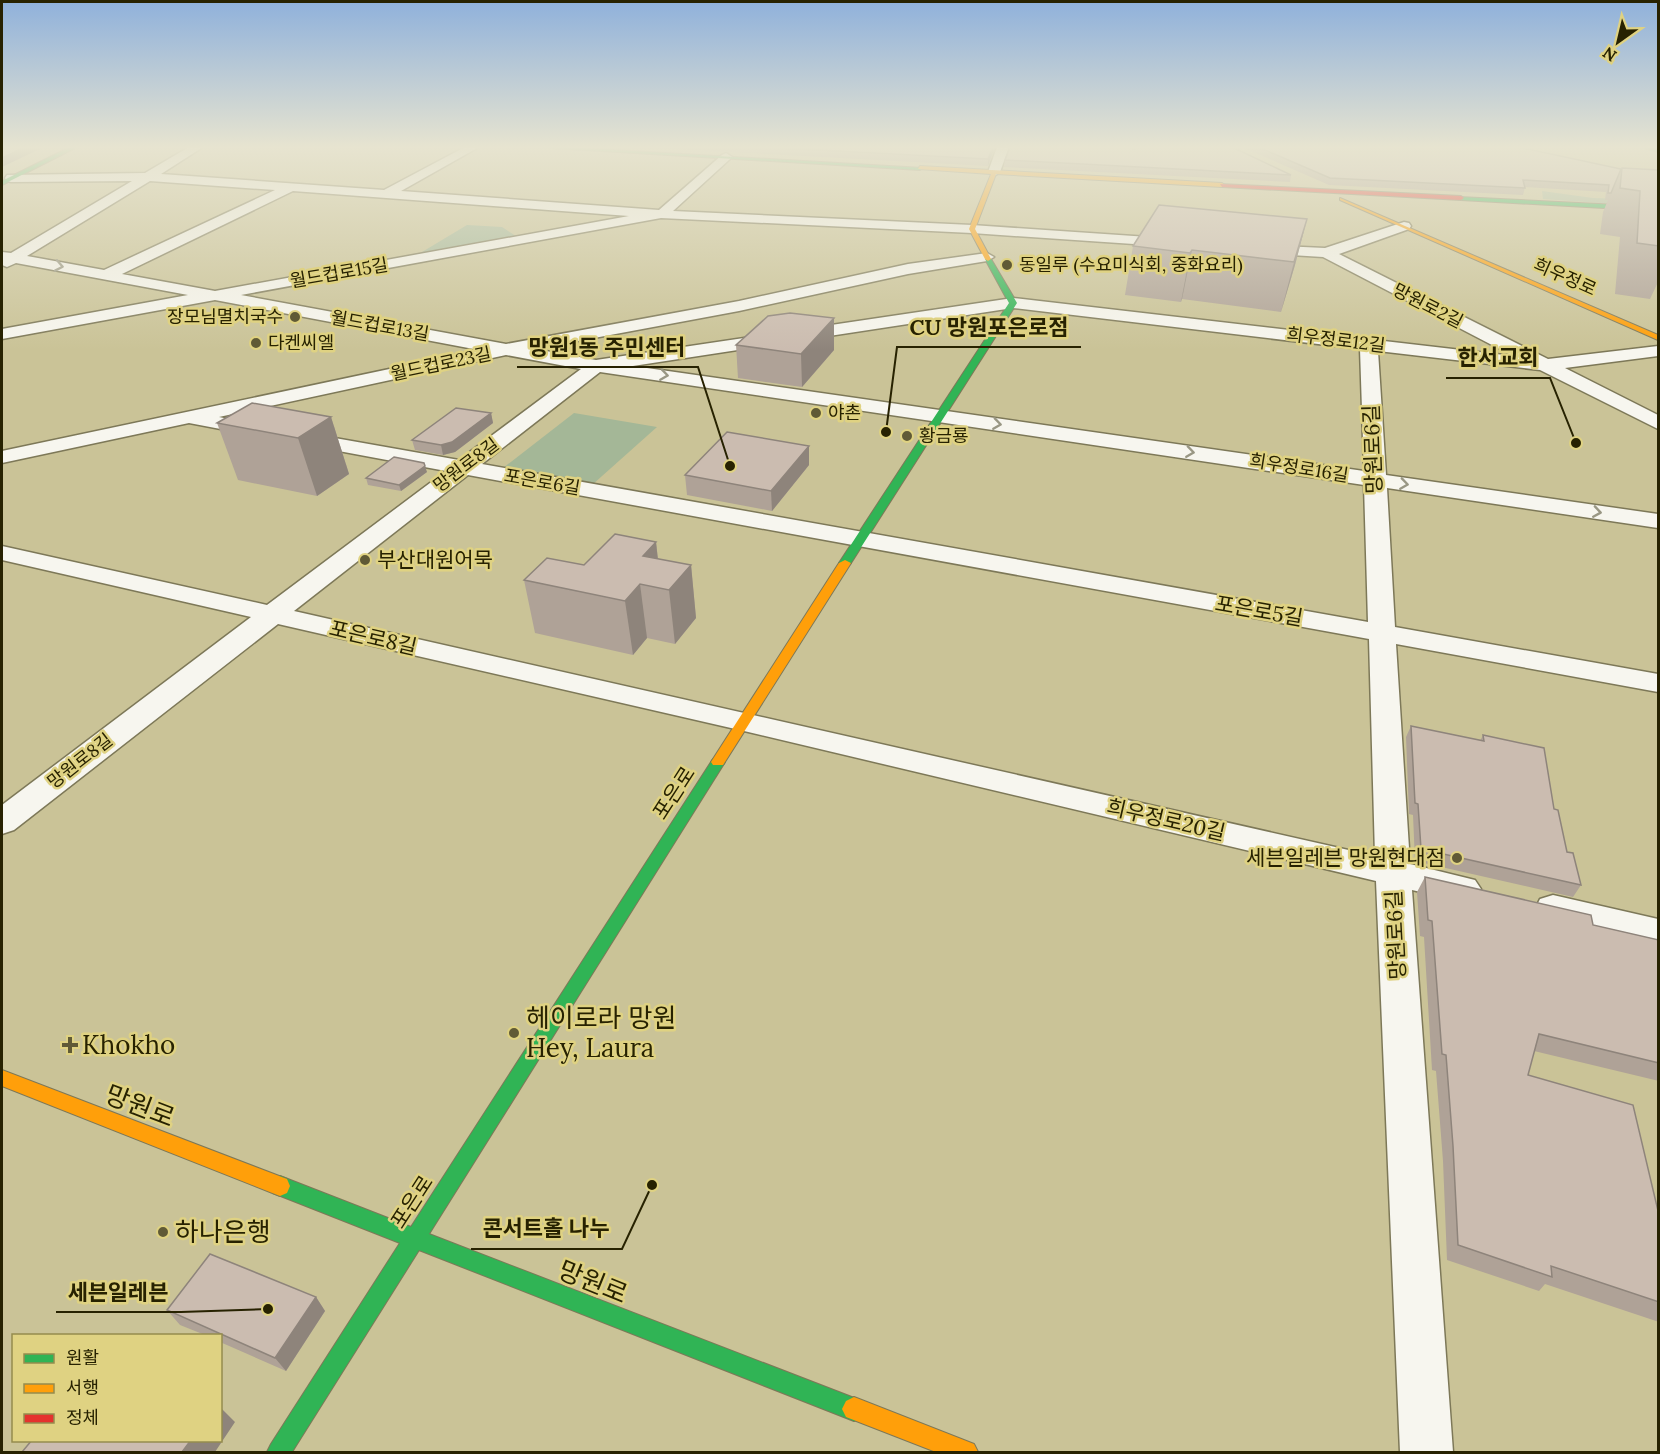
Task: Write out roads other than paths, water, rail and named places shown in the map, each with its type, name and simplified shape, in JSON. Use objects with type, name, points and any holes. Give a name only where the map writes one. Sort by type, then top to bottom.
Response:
[{"type":"main road","points":[[977,215],[972,229],[1013,303]]},
{"type":"main road","name":"희우정로","points":[[1379,215],[1659,338]]},
{"type":"main road","name":"포은로","points":[[279,1452],[1013,303]]},
{"type":"main road","name":"망원로","points":[[2,1078],[966,1452]]},
{"type":"street","points":[[6,260],[83,215]]},
{"type":"street","points":[[107,274],[234,215]]},
{"type":"street","name":"월드컵로15길","points":[[2,334],[657,215]]},
{"type":"street","points":[[680,215],[972,229],[1192,244]]},
{"type":"street","points":[[1248,248],[1326,253],[1404,226]]},
{"type":"street","name":"망원로2길","points":[[1326,253],[1659,423]]},
{"type":"street","name":"월드컵로23길","points":[[2,457],[508,349],[739,306],[908,269],[987,257]]},
{"type":"street","name":"월드컵로13길","points":[[6,260],[107,274],[596,366],[939,416]]},
{"type":"street","name":"희우정로12길","points":[[1013,303],[1546,365],[1659,351]]},
{"type":"street","name":"망원로8길","points":[[2,822],[462,468],[546,414],[596,366],[1013,303]]},
{"type":"street","name":"망원로6길","points":[[1369,344],[1393,873],[1427,1452]]},
{"type":"street","name":"희우정로16길","points":[[939,416],[1659,521]]},
{"type":"street","name":"포은로6길","points":[[189,417],[860,540]]},
{"type":"street","name":"포은로5길","points":[[860,540],[1659,683]]},
{"type":"street","name":"포은로8길","points":[[2,553],[744,721]]},
{"type":"street","name":"희우정로20길","points":[[744,721],[1493,896]]},
{"type":"street","points":[[1526,903],[1659,933]]},
{"type":"place","name":"동일루 (수요미식회, 중화요리)","points":[[1007,265]]},
{"type":"place","name":"장모님멸치국수","points":[[295,317]]},
{"type":"place","name":"다켄씨엘","points":[[256,343]]},
{"type":"place","name":"야촌","points":[[816,413]]},
{"type":"place","name":"CU 망원포은로점","points":[[886,432]]},
{"type":"place","name":"황금룡","points":[[907,436]]},
{"type":"place","name":"한서교회","points":[[1576,443]]},
{"type":"place","name":"망원1동 주민센터","points":[[730,466]]},
{"type":"place","name":"부산대원어묵","points":[[365,560]]},
{"type":"place","name":"세븐일레븐 망원현대점","points":[[1457,858]]},
{"type":"place","name":"헤이로라 망원 Hey, Laura","points":[[514,1033]]},
{"type":"place","name":"Khokho","points":[[70,1045]]},
{"type":"place","name":"콘서트홀 나누","points":[[652,1185]]},
{"type":"place","name":"하나은행","points":[[163,1232]]},
{"type":"place","name":"세븐일레븐","points":[[268,1309]]}]
